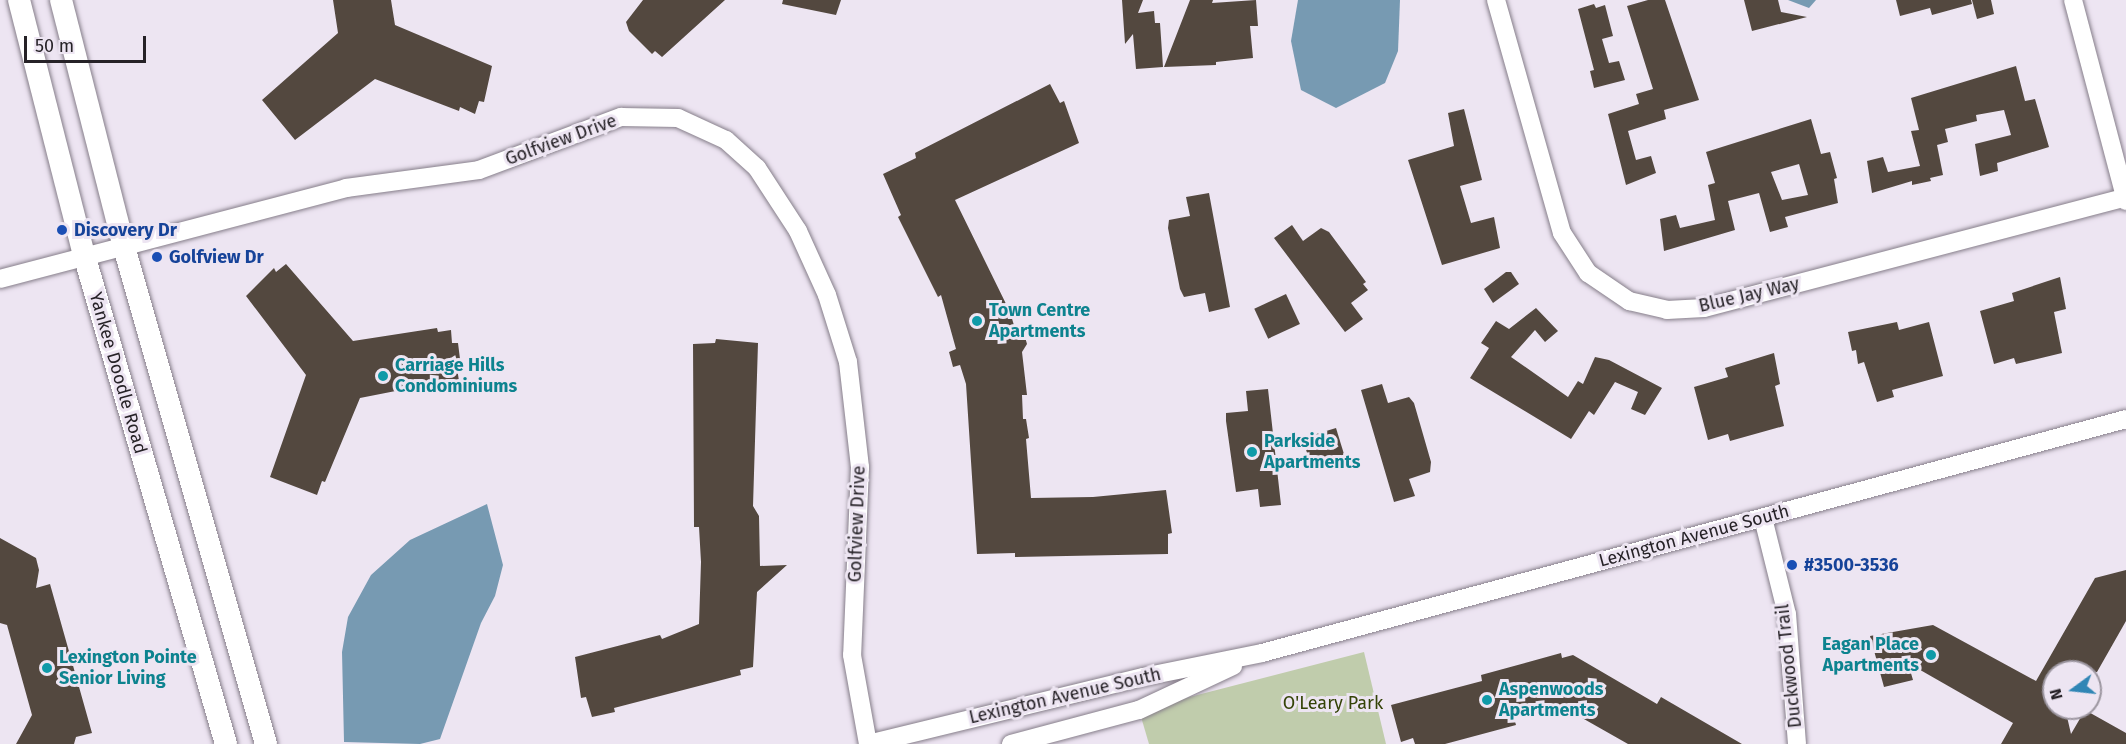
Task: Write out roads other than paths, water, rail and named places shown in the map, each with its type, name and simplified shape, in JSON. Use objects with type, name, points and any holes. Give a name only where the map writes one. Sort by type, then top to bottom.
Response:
[{"type":"main road","name":"Yankee Doodle Road","points":[[19,0],[85,258],[226,744]]},
{"type":"main road","points":[[60,0],[124,248],[266,744]]},
{"type":"street","name":"Blue Jay Way","points":[[1496,0],[1562,232],[1588,273],[1629,301],[1667,310],[1704,308],[2126,199]]},
{"type":"street","points":[[2073,0],[2126,199]]},
{"type":"street","name":"Golfview Drive","points":[[0,279],[346,188],[479,170],[621,117],[678,118],[726,140],[757,168],[798,231],[827,295],[848,362],[860,467],[852,656],[868,744]]},
{"type":"street","name":"Lexington Avenue South","points":[[868,744],[1143,676],[1262,653],[2126,419]]},
{"type":"street","name":"Duckwood Trail","points":[[1763,518],[1787,614],[1797,744]]},
{"type":"street","name":"Lexington Avenue South","points":[[1011,744],[1139,710],[1262,653]]},
{"type":"water","points":[[1298,0],[1400,0],[1398,51],[1385,83],[1336,108],[1301,90],[1291,41]]},
{"type":"water","points":[[1788,0],[1816,0],[1809,8]]},
{"type":"water","points":[[487,504],[503,565],[495,596],[481,623],[440,739],[420,744],[344,742],[342,652],[348,617],[371,575],[410,540]]},
{"type":"place","name":"Discovery Dr","points":[[62,230]]},
{"type":"place","name":"Golfview Dr","points":[[157,257]]},
{"type":"place","name":"Town Centre Apartments","points":[[977,321]]},
{"type":"place","name":"Carriage Hills Condominiums","points":[[383,376]]},
{"type":"place","name":"Parkside Apartments","points":[[1252,452]]},
{"type":"place","name":"#3500-3536","points":[[1792,565]]},
{"type":"place","name":"Eagan Place Apartments","points":[[1931,655]]},
{"type":"place","name":"Lexington Pointe Senior Living","points":[[47,668]]},
{"type":"place","name":"Aspenwoods Apartments","points":[[1487,700]]},
{"type":"park label","name":"O'Leary Park","points":[[1333,703]]}]
